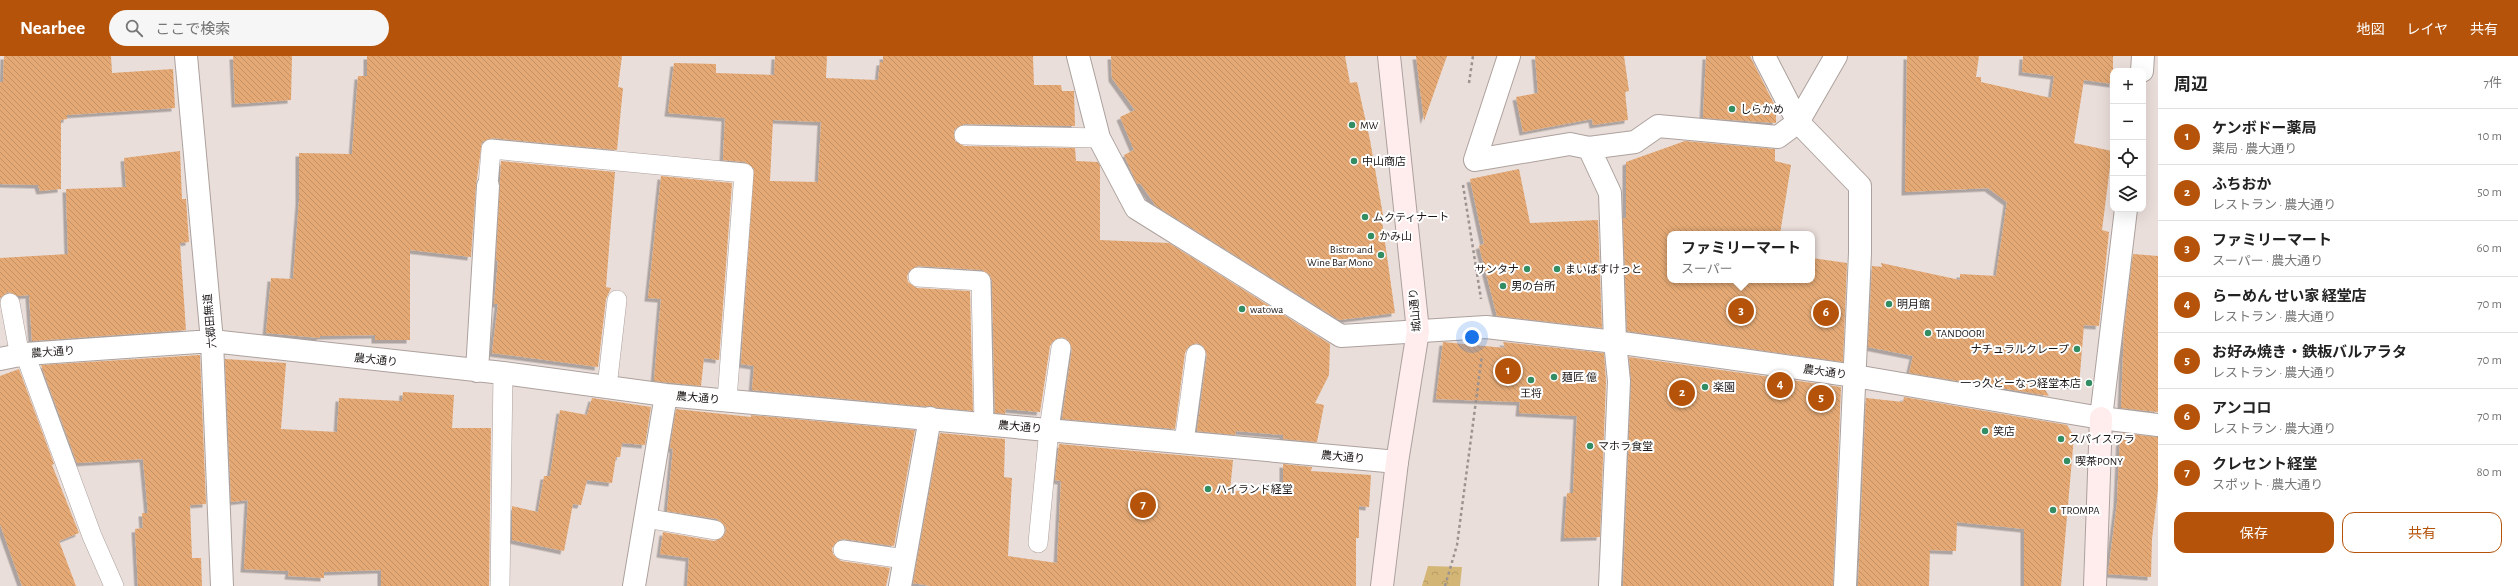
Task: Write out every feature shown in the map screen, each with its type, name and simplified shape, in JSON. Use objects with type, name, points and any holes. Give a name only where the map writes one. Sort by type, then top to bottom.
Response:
[{"type":"street","name":"六郷田無道","points":[[186,56],[212,341],[222,586]]},
{"type":"street","name":"農大通り","points":[[1078,56],[1099,138],[1136,208],[1341,336],[1486,327],[1615,342],[1855,376],[2101,418],[2158,425]]},
{"type":"street","name":"城山通り","points":[[1382,586],[1397,462],[1418,331],[1389,56]]},
{"type":"street","points":[[1510,56],[1475,160],[1570,144],[1589,148],[1635,142],[1658,126],[1778,137],[1798,122],[1836,56]]},
{"type":"street","points":[[1764,56],[1798,122],[1860,186],[1855,376],[1845,586]]},
{"type":"street","points":[[2142,68],[2143,56]]},
{"type":"street","points":[[1589,148],[1610,193],[1615,342],[1619,381],[1610,586]]},
{"type":"street","points":[[477,371],[488,186]]},
{"type":"street","points":[[2095,586],[2101,418],[2126,212]]},
{"type":"street","name":"農大通り","points":[[15,357],[212,341],[503,373],[666,395],[1397,462]]},
{"type":"street","points":[[634,586],[666,395]]},
{"type":"street","points":[[900,586],[930,418]]},
{"type":"lane","points":[[964,135],[1099,138]]},
{"type":"lane","points":[[488,186],[491,149],[744,173],[727,400]]},
{"type":"lane","points":[[918,277],[981,281],[984,424]]},
{"type":"lane","points":[[607,387],[617,300]]},
{"type":"lane","points":[[10,303],[15,357],[114,586]]},
{"type":"lane","points":[[1038,543],[1049,429],[1061,348]]},
{"type":"lane","points":[[1184,442],[1196,354]]},
{"type":"lane","points":[[500,586],[503,373]]},
{"type":"lane","points":[[645,518],[715,530]]},
{"type":"lane","points":[[843,550],[904,559]]},
{"type":"green space","points":[[1428,566],[1462,567],[1460,586],[1422,586]]},
{"type":"building","points":[[4,56],[111,56],[112,73],[173,69],[175,108],[67,115],[67,119],[61,120],[61,189],[40,191],[38,185],[0,184],[0,82],[3,82]]},
{"type":"building","points":[[233,56],[292,56],[291,100],[235,104]]},
{"type":"building","points":[[367,56],[622,56],[618,87],[623,88],[617,150],[492,138],[482,142],[476,185],[471,257],[410,250],[410,340],[375,340],[375,335],[320,336],[320,338],[266,333],[271,278],[293,279],[299,202],[299,153],[352,154],[358,76],[367,76]]},
{"type":"building","points":[[775,56],[827,56],[826,78],[878,80],[880,62],[883,62],[883,56],[1033,56],[1034,85],[1061,85],[1062,91],[1074,91],[1075,126],[964,124],[954,130],[955,141],[964,146],[1075,148],[1076,161],[1098,162],[1100,166],[1100,240],[1169,243],[1330,344],[1329,375],[1315,403],[1324,405],[1317,442],[1283,439],[1283,435],[1236,431],[1235,435],[1197,431],[1207,355],[1203,346],[1197,343],[1188,347],[1185,353],[1175,429],[1062,419],[1072,349],[1068,340],[1062,337],[1053,341],[1050,346],[1040,412],[1006,409],[1005,414],[995,413],[992,281],[990,275],[982,270],[918,266],[909,271],[907,277],[908,282],[917,288],[970,291],[973,411],[752,390],[754,366],[741,364],[754,169],[745,162],[723,160],[725,118],[668,113],[674,63],[716,64],[716,73],[774,75]],"holes":[[[773,120],[821,122],[818,182],[770,181]]]},
{"type":"building","points":[[1111,56],[1345,56],[1350,83],[1357,82],[1370,140],[1384,221],[1382,221],[1395,313],[1339,320],[1156,206],[1140,183],[1137,184],[1124,155],[1134,150],[1120,117],[1135,110],[1112,78]]},
{"type":"building","points":[[1416,56],[1447,56],[1424,121]]},
{"type":"building","points":[[1535,56],[1624,56],[1629,91],[1625,92],[1628,120],[1593,125],[1592,119],[1523,132],[1516,97],[1538,93]]},
{"type":"building","points":[[1706,56],[1750,56],[1776,108],[1776,123],[1703,118]]},
{"type":"building","points":[[1907,56],[1979,56],[1976,77],[1981,77],[1981,82],[2051,98],[2054,76],[2022,72],[2023,56],[2113,56],[2113,68],[2110,68],[2110,84],[2084,80],[2074,143],[2110,151],[2110,167],[2102,230],[2109,232],[2099,326],[2084,325],[2079,386],[2040,382],[2049,396],[1909,373],[1913,356],[1868,347],[1872,266],[1882,267],[1881,263],[1960,280],[1960,274],[1996,276],[2007,202],[1988,188],[1905,192]]},
{"type":"building","points":[[1685,141],[1775,149],[1775,161],[1791,165],[1780,231],[1667,231],[1667,283],[1815,283],[1815,258],[1847,263],[1843,362],[1627,331],[1623,218],[1626,218],[1626,162]]},
{"type":"building","points":[[180,151],[182,199],[186,199],[189,242],[180,243],[186,330],[32,341],[29,295],[18,296],[8,292],[0,298],[0,258],[68,254],[66,189],[126,187],[124,158]]},
{"type":"building","points":[[501,161],[615,172],[606,287],[611,288],[606,299],[598,367],[492,353],[498,304],[494,304],[498,261],[496,260]]},
{"type":"building","points":[[1519,169],[1530,223],[1598,220],[1602,328],[1497,316],[1479,246],[1484,244],[1470,179]]},
{"type":"building","points":[[661,176],[732,183],[719,360],[704,358],[701,386],[654,381],[661,299],[648,298]]},
{"type":"building","points":[[2133,254],[2158,256],[2158,412],[2121,408],[2124,330]]},
{"type":"building","points":[[1443,342],[1505,348],[1503,342],[1604,353],[1606,381],[1600,537],[1564,538],[1567,493],[1573,493],[1577,416],[1519,413],[1520,402],[1436,399]]},
{"type":"building","points":[[200,355],[206,504],[190,505],[192,558],[201,558],[202,586],[138,586],[135,529],[143,528],[142,513],[148,513],[143,459],[77,463],[41,365]]},
{"type":"building","points":[[1629,357],[1841,387],[1833,586],[1623,586],[1631,382]]},
{"type":"building","points":[[225,359],[286,363],[281,429],[337,432],[339,398],[402,401],[403,392],[454,395],[452,428],[491,428],[489,586],[381,586],[381,570],[324,572],[324,578],[288,576],[289,571],[244,569],[248,500],[231,502]]},
{"type":"building","points":[[19,369],[54,464],[52,465],[79,533],[59,541],[76,586],[22,586],[0,524],[0,376]]},
{"type":"building","points":[[1904,397],[2067,425],[2074,436],[2061,586],[2024,586],[2024,529],[1957,522],[1956,551],[1930,550],[1929,586],[1858,586],[1866,398],[1903,402]]},
{"type":"building","points":[[592,398],[651,407],[645,445],[622,443],[620,457],[616,457],[612,483],[587,480],[581,505],[573,504],[564,551],[512,540],[512,506],[538,512],[544,476],[550,476],[560,410],[587,415]]},
{"type":"building","points":[[676,409],[751,417],[751,415],[915,430],[894,546],[844,539],[839,540],[832,548],[833,554],[841,561],[890,568],[886,586],[687,586],[689,558],[660,554],[663,532],[714,541],[723,537],[726,531],[725,526],[717,519],[667,511],[673,449],[670,448]]},
{"type":"building","points":[[940,433],[1005,439],[1004,477],[1012,478],[1008,556],[1057,563],[1061,481],[1055,480],[1059,444],[1233,460],[1230,491],[1283,491],[1283,464],[1312,467],[1311,471],[1371,475],[1369,507],[1359,506],[1359,538],[1356,538],[1356,586],[931,586],[913,583]]},
{"type":"building","points":[[2120,433],[2158,437],[2158,489],[2152,539],[2151,577],[2108,574],[2117,503]]},
{"type":"place","name":"しらかめ","points":[[1732,109]]},
{"type":"place","name":"MW","points":[[1352,125]]},
{"type":"place","name":"中山商店","points":[[1354,161]]},
{"type":"place","name":"ムクティナート","points":[[1365,217]]},
{"type":"place","name":"かみ山","points":[[1371,236]]},
{"type":"place","name":"Bistro and Wine Bar Mono","points":[[1381,255]]},
{"type":"place","name":"サンタナ","points":[[1527,269]]},
{"type":"place","name":"まいばすけっと","points":[[1557,269]]},
{"type":"place","name":"男の台所","points":[[1503,286]]},
{"type":"place","name":"明月館","points":[[1889,304]]},
{"type":"place","name":"watowa","points":[[1242,309]]},
{"type":"place","name":"ファミリーマート","points":[[1741,311]]},
{"type":"place","name":"アンコロ","points":[[1826,313]]},
{"type":"place","name":"TANDOORI","points":[[1928,333]]},
{"type":"place","name":"ナチュラルクレープ","points":[[2077,349]]},
{"type":"place","name":"ケンボドー薬局","points":[[1508,371]]},
{"type":"place","name":"麺匠 億","points":[[1554,377]]},
{"type":"place","name":"王将","points":[[1531,380]]},
{"type":"place","name":"一っ久どーなつ経堂本店","points":[[2089,383]]},
{"type":"place","name":"らーめん せい家 経堂店","points":[[1780,385]]},
{"type":"place","name":"楽園","points":[[1705,387]]},
{"type":"place","name":"ふちおか","points":[[1682,393]]},
{"type":"place","name":"お好み焼き・鉄板バルアラタ","points":[[1821,398]]},
{"type":"place","name":"笑店","points":[[1985,431]]},
{"type":"place","name":"スパイスワラ","points":[[2061,439]]},
{"type":"place","name":"マホラ食堂","points":[[1590,446]]},
{"type":"place","name":"喫茶PONY","points":[[2067,461]]},
{"type":"place","name":"ハイランド経堂","points":[[1208,489]]},
{"type":"place","name":"クレセント経堂","points":[[1143,505]]},
{"type":"place","name":"TROMPA","points":[[2053,510]]}]
